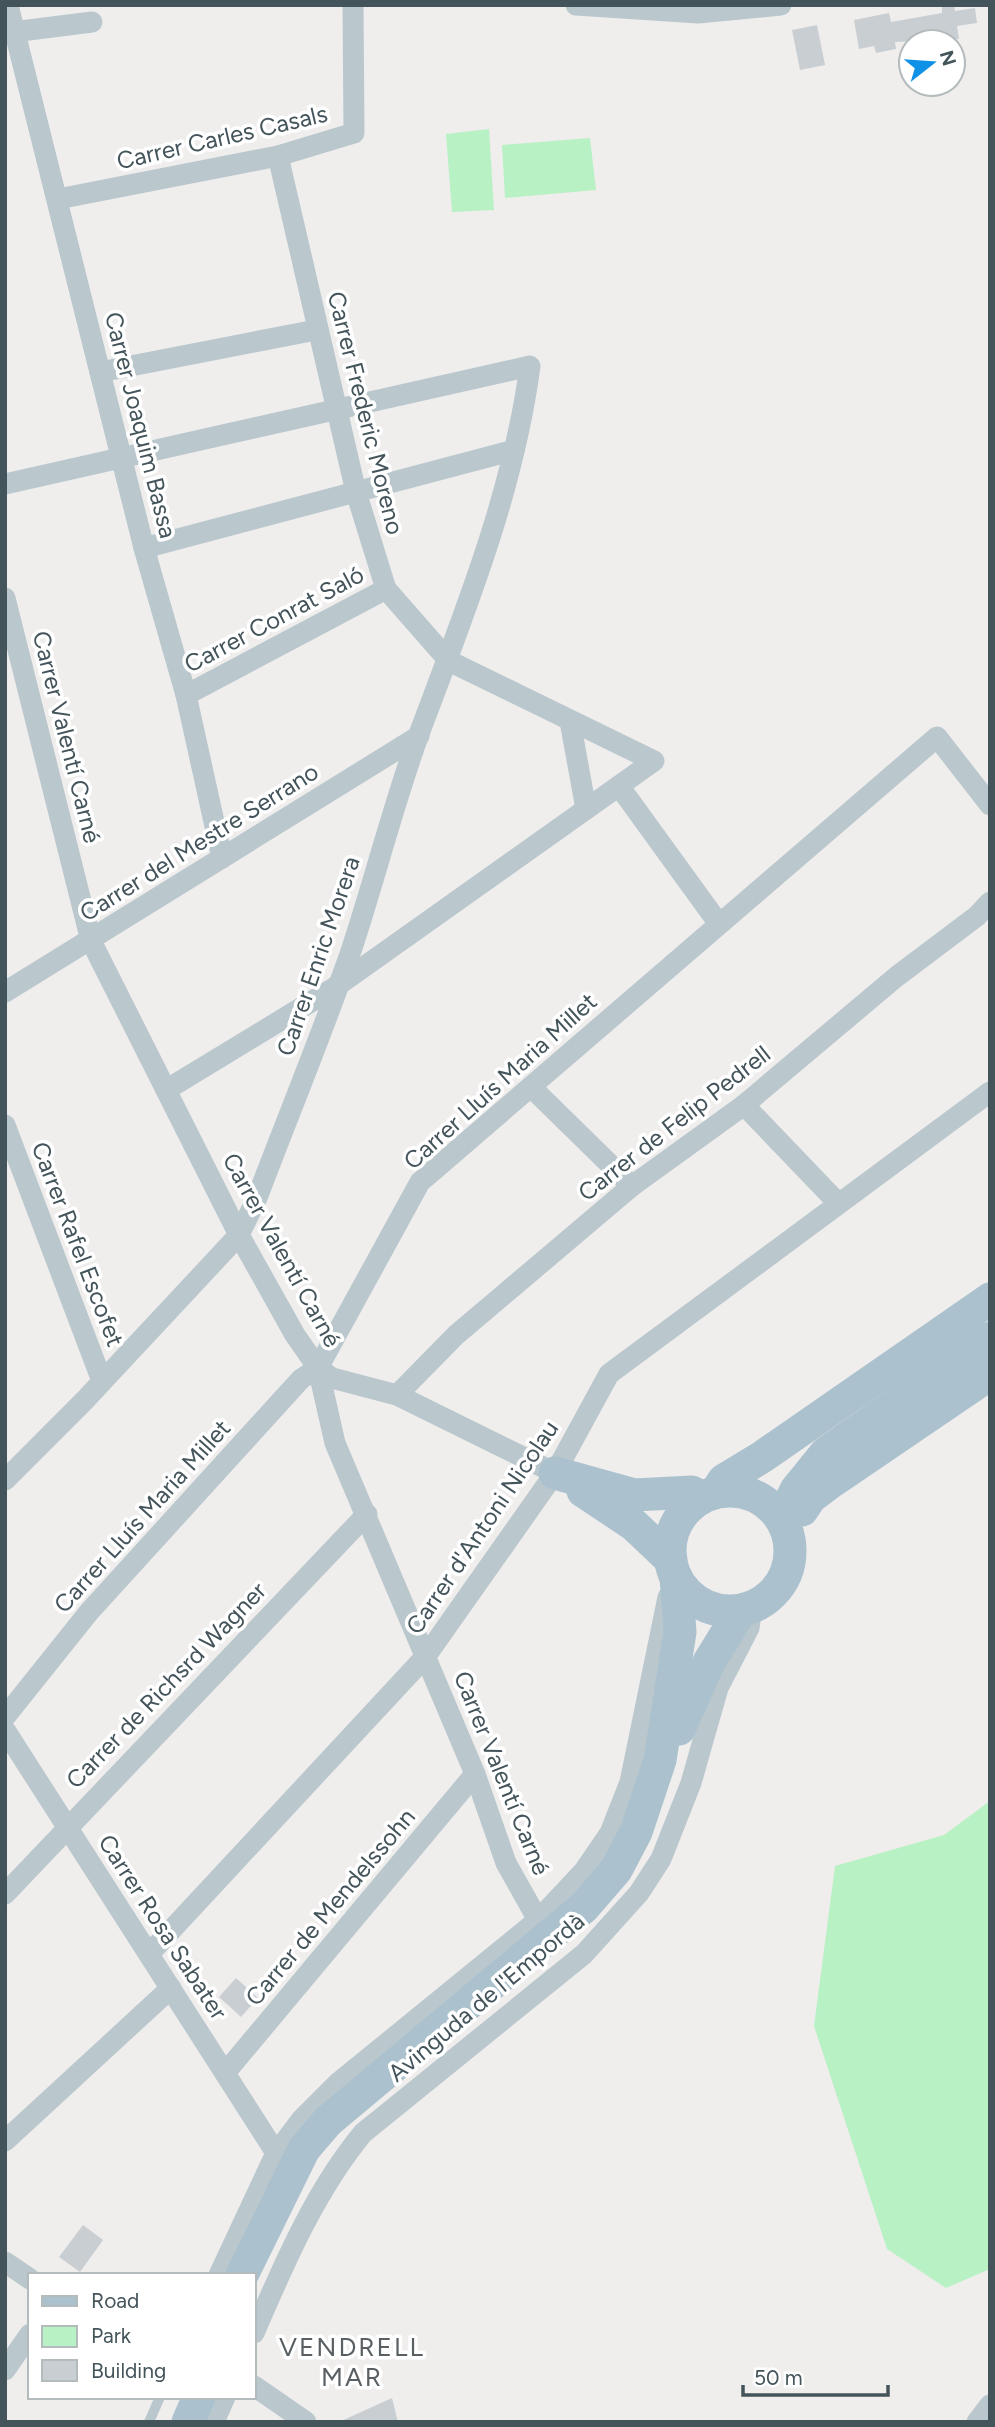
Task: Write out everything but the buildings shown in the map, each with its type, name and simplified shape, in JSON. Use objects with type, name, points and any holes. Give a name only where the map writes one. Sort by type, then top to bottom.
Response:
[{"type":"main road","points":[[717,1494],[724,1480],[762,1457],[990,1299]]},
{"type":"main road","points":[[244,2273],[304,2149],[328,2121],[584,1907],[616,1870],[636,1832],[660,1760],[680,1632],[672,1536],[682,1514],[717,1494],[774,1473],[990,1323]]},
{"type":"main road","points":[[555,1473],[634,1525],[673,1569],[688,1593],[703,1605],[722,1611],[747,1609],[767,1599],[779,1587],[789,1563],[786,1529],[796,1490],[826,1453],[990,1338]]},
{"type":"main road","points":[[786,1529],[810,1498],[990,1374]]},
{"type":"main road","points":[[555,1473],[634,1494],[692,1492],[754,1495],[770,1505],[786,1529]]},
{"type":"main road","points":[[256,2279],[314,2155],[598,1911],[639,1856],[660,1798],[687,1706],[709,1662],[747,1609]]},
{"type":"main road","points":[[175,2422],[185,2399]]},
{"type":"main road","points":[[188,2422],[198,2399]]},
{"type":"street","name":"Carrer Joaquim Bassa","points":[[8,5],[10,33],[58,199],[144,548],[186,695],[222,858]]},
{"type":"street","name":"Carrer Carles Casals","points":[[58,199],[278,156],[354,133],[353,5]]},
{"type":"street","points":[[576,5],[699,9],[781,5]]},
{"type":"street","points":[[10,33],[92,22]]},
{"type":"street","name":"Carrer Frederic Moreno","points":[[278,156],[316,330],[356,492],[386,589],[449,661]]},
{"type":"street","points":[[100,372],[316,330]]},
{"type":"street","name":"Carrer Enric Morera","points":[[5,1480],[103,1381],[239,1235],[257,1198],[337,986],[419,736],[449,661],[501,505],[523,418],[530,366],[336,409]]},
{"type":"street","points":[[5,484],[336,409]]},
{"type":"street","points":[[144,548],[514,450]]},
{"type":"street","name":"Carrer Conrat Saló","points":[[186,695],[386,589]]},
{"type":"street","name":"Carrer Valentí Carné","points":[[5,598],[90,941],[239,1235],[295,1335],[318,1368],[335,1443],[475,1774],[506,1863],[538,1920]]},
{"type":"street","points":[[166,1090],[337,986],[654,761],[449,661]]},
{"type":"street","points":[[570,721],[586,809]]},
{"type":"street","name":"Carrer del Mestre Serrano","points":[[5,992],[419,736]]},
{"type":"street","name":"Carrer Lluís Maria Millet","points":[[5,1717],[89,1612],[301,1379],[318,1368],[420,1182],[937,737],[990,805]]},
{"type":"street","points":[[619,786],[719,924]]},
{"type":"street","name":"Carrer de Felip Pedrell","points":[[397,1395],[456,1335],[632,1186],[744,1105],[896,977],[977,916],[990,902]]},
{"type":"street","points":[[531,1087],[632,1186]]},
{"type":"street","name":"Carrer d'Antoni Nicolau","points":[[149,1954],[426,1656],[555,1473],[609,1374],[838,1203],[986,1104]]},
{"type":"street","points":[[744,1105],[838,1203]]},
{"type":"street","name":"Carrer Rafel Escofet","points":[[5,1125],[103,1381]]},
{"type":"street","points":[[318,1368],[332,1378],[397,1395],[555,1473]]},
{"type":"street","name":"Carrer de Richsrd Wagner","points":[[5,1894],[367,1514]]},
{"type":"street","name":"Avinguda de l'Empordà","points":[[220,2273],[276,2153],[301,2120],[338,2083],[538,1920],[584,1871],[610,1833],[630,1782],[673,1569]]},
{"type":"street","name":"Avinguda de l'Empordà","points":[[256,2329],[317,2201],[340,2161],[363,2133],[584,1954],[639,1893],[661,1859],[687,1794],[718,1688],[749,1628],[747,1609]]},
{"type":"street","name":"Carrer Rosa Sabater","points":[[5,1730],[276,2153]]},
{"type":"street","name":"Carrer de Mendelssohn","points":[[225,2073],[475,1774]]},
{"type":"street","points":[[5,2141],[171,1988]]},
{"type":"street","points":[[5,2262],[28,2278]]},
{"type":"street","points":[[5,2370],[28,2337]]},
{"type":"street","points":[[256,2387],[306,2422]]},
{"type":"street","points":[[214,2422],[224,2399]]},
{"type":"street","points":[[977,2422],[990,2405]]},
{"type":"lane","points":[[149,2422],[159,2399]]},
{"type":"green space","points":[[489,129],[494,210],[452,212],[446,134]]},
{"type":"green space","points":[[590,138],[596,190],[505,198],[502,145]]},
{"type":"green space","points":[[990,1801],[990,2269],[946,2288],[887,2249],[814,2026],[835,1866],[944,1835]]},
{"type":"district","name":"VENDRELL MAR","points":[[352,2362]]}]
